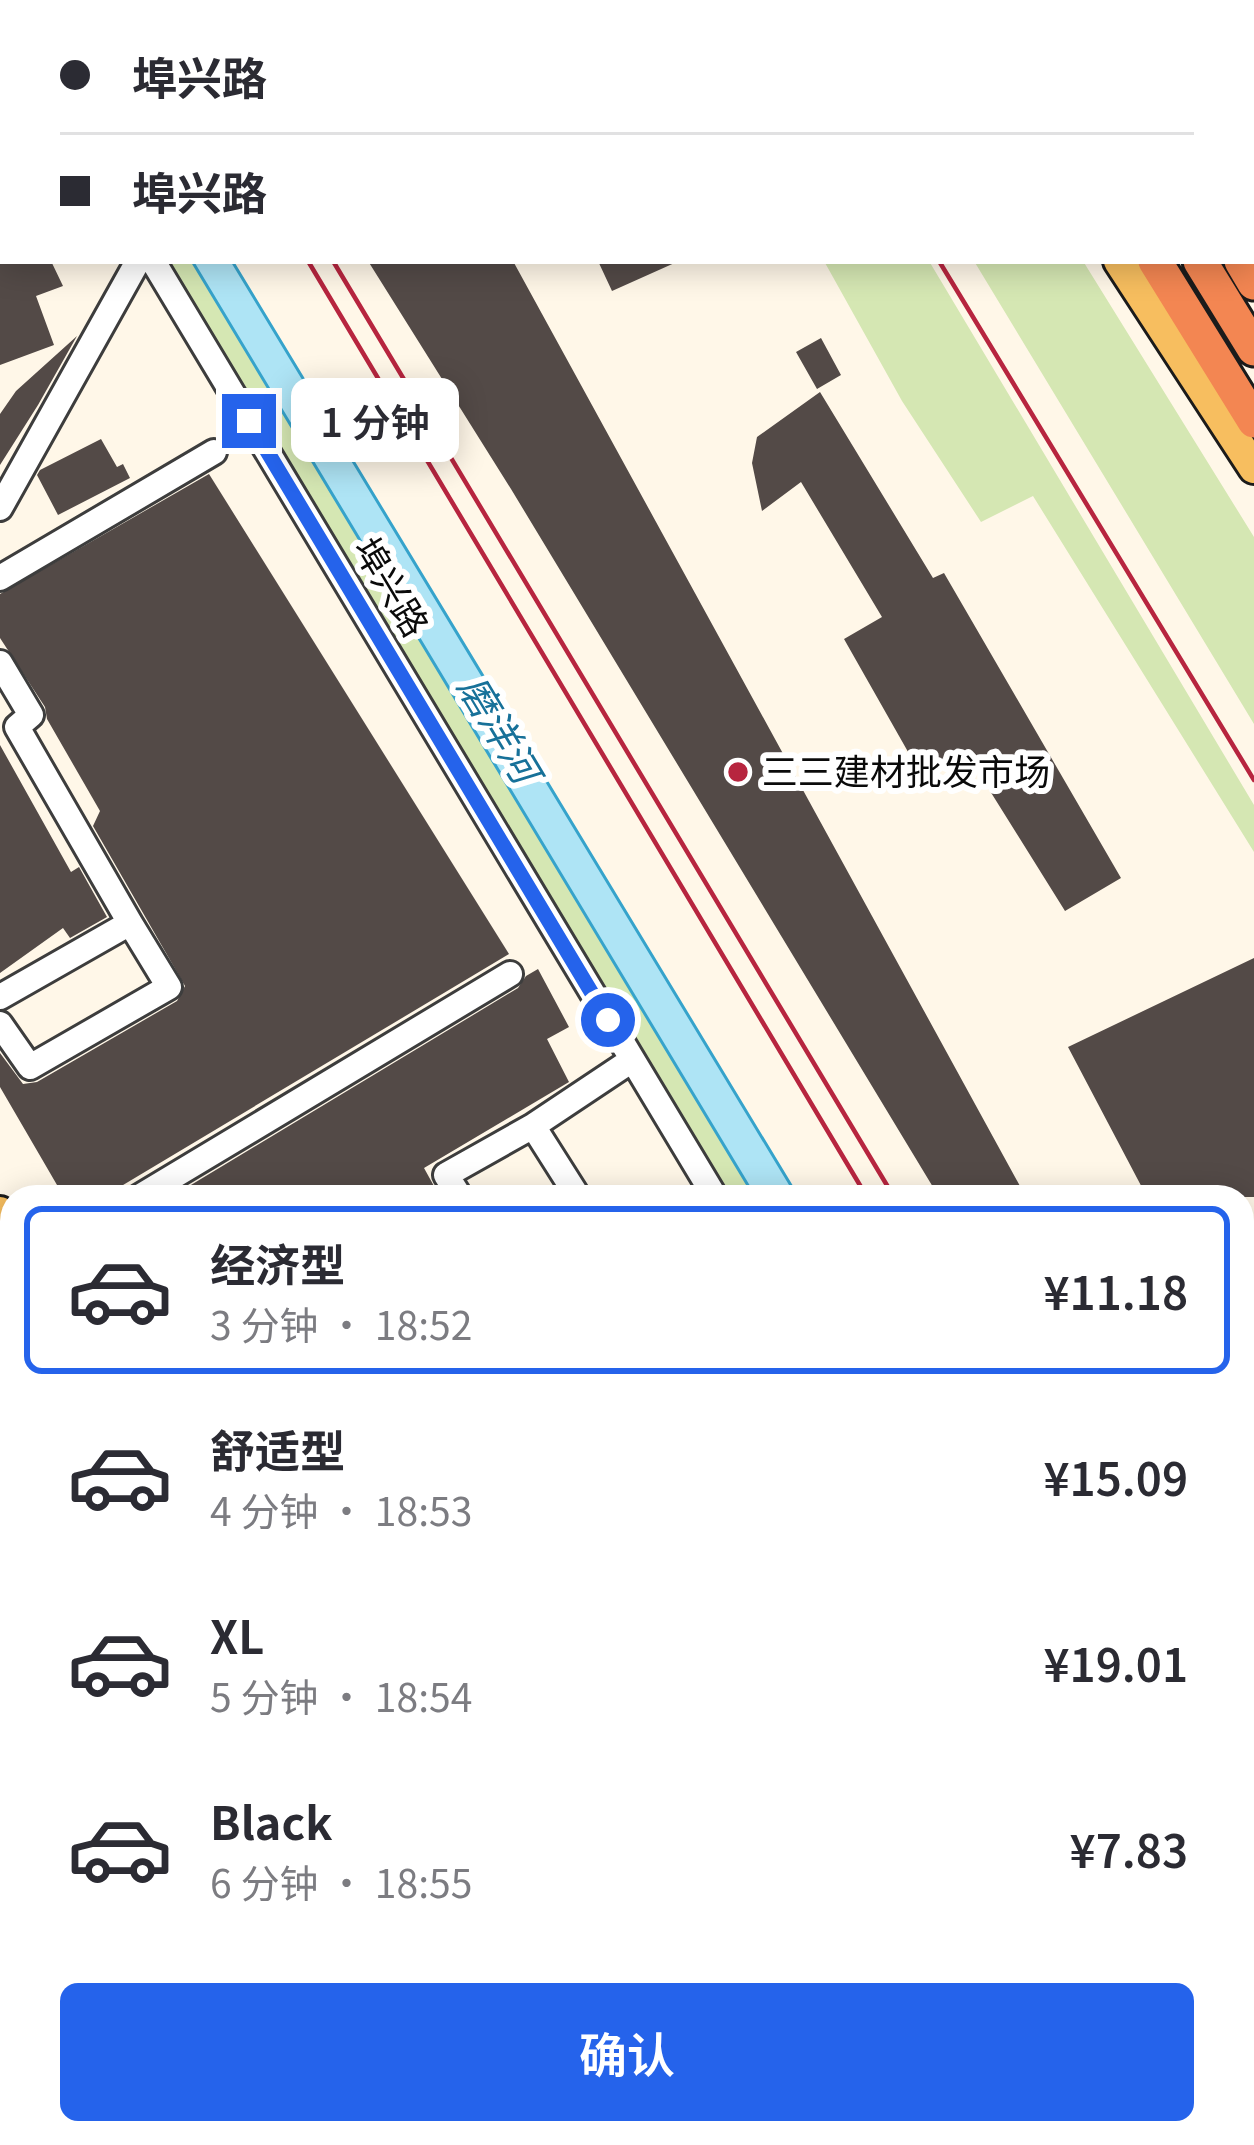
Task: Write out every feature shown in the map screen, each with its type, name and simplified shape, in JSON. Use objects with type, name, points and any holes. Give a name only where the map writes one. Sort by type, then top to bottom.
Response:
[{"type":"highway","points":[[1157,264],[1254,421]]},
{"type":"highway","points":[[1202,264],[1254,349]]},
{"type":"main road","points":[[1121,264],[1254,468]]},
{"type":"street","points":[[0,508],[136,264]]},
{"type":"street","name":"埠兴路","points":[[155,264],[708,1185]]},
{"type":"street","points":[[0,578],[214,452]]},
{"type":"street","points":[[0,663],[31,716],[17,727],[169,987],[30,1067],[0,1024]]},
{"type":"street","points":[[0,997],[130,923]]},
{"type":"street","points":[[159,1185],[510,974]]},
{"type":"street","points":[[452,1185],[446,1175],[533,1126],[632,1060]]},
{"type":"street","points":[[533,1126],[570,1185]]},
{"type":"green space","points":[[161,264],[194,264],[748,1185],[713,1185]]},
{"type":"green space","points":[[826,264],[931,264],[1254,805],[1254,852],[1033,496],[981,522],[902,401]]},
{"type":"green space","points":[[976,264],[1085,264],[1254,537],[1254,724]]},
{"type":"water","name":"磨洋河","points":[[194,264],[234,264],[791,1185],[748,1185]]},
{"type":"building","points":[[0,264],[52,264],[63,286],[36,296],[54,345],[0,365]]},
{"type":"building","name":"三三建材批发市场","points":[[370,264],[515,264],[1019,1185],[932,1185]]},
{"type":"building","points":[[599,264],[672,264],[612,291]]},
{"type":"building","points":[[77,336],[0,465],[0,414],[16,391]]},
{"type":"building","points":[[821,338],[841,375],[817,389],[796,352]]},
{"type":"building","points":[[820,392],[933,578],[944,573],[1121,878],[1065,911],[965,751],[924,780],[844,639],[882,617],[801,482],[762,511],[752,463],[757,437]]},
{"type":"building","points":[[101,439],[117,467],[123,464],[130,478],[58,515],[37,475]]},
{"type":"building","points":[[209,474],[509,954],[123,1185],[57,1185],[0,1087],[0,1053],[23,1084],[37,1082],[177,1001],[185,986],[93,826],[100,811],[47,719],[45,707],[0,638],[0,594]]},
{"type":"building","points":[[0,745],[71,872],[79,867],[107,917],[70,938],[63,928],[0,973]]},
{"type":"building","points":[[1254,958],[1254,1185],[1141,1185],[1068,1047]]},
{"type":"building","points":[[538,969],[569,1027],[547,1039],[569,1082],[424,1168],[433,1185],[191,1185],[518,988]]},
{"type":"railway","points":[[310,264],[860,1185]]},
{"type":"railway","points":[[335,264],[887,1185]]},
{"type":"railway","points":[[941,264],[1254,780]]},
{"type":"place","name":"三三建材批发市场","points":[[738,772]]},
{"type":"route","points":[[249,421],[608,1020]]}]
